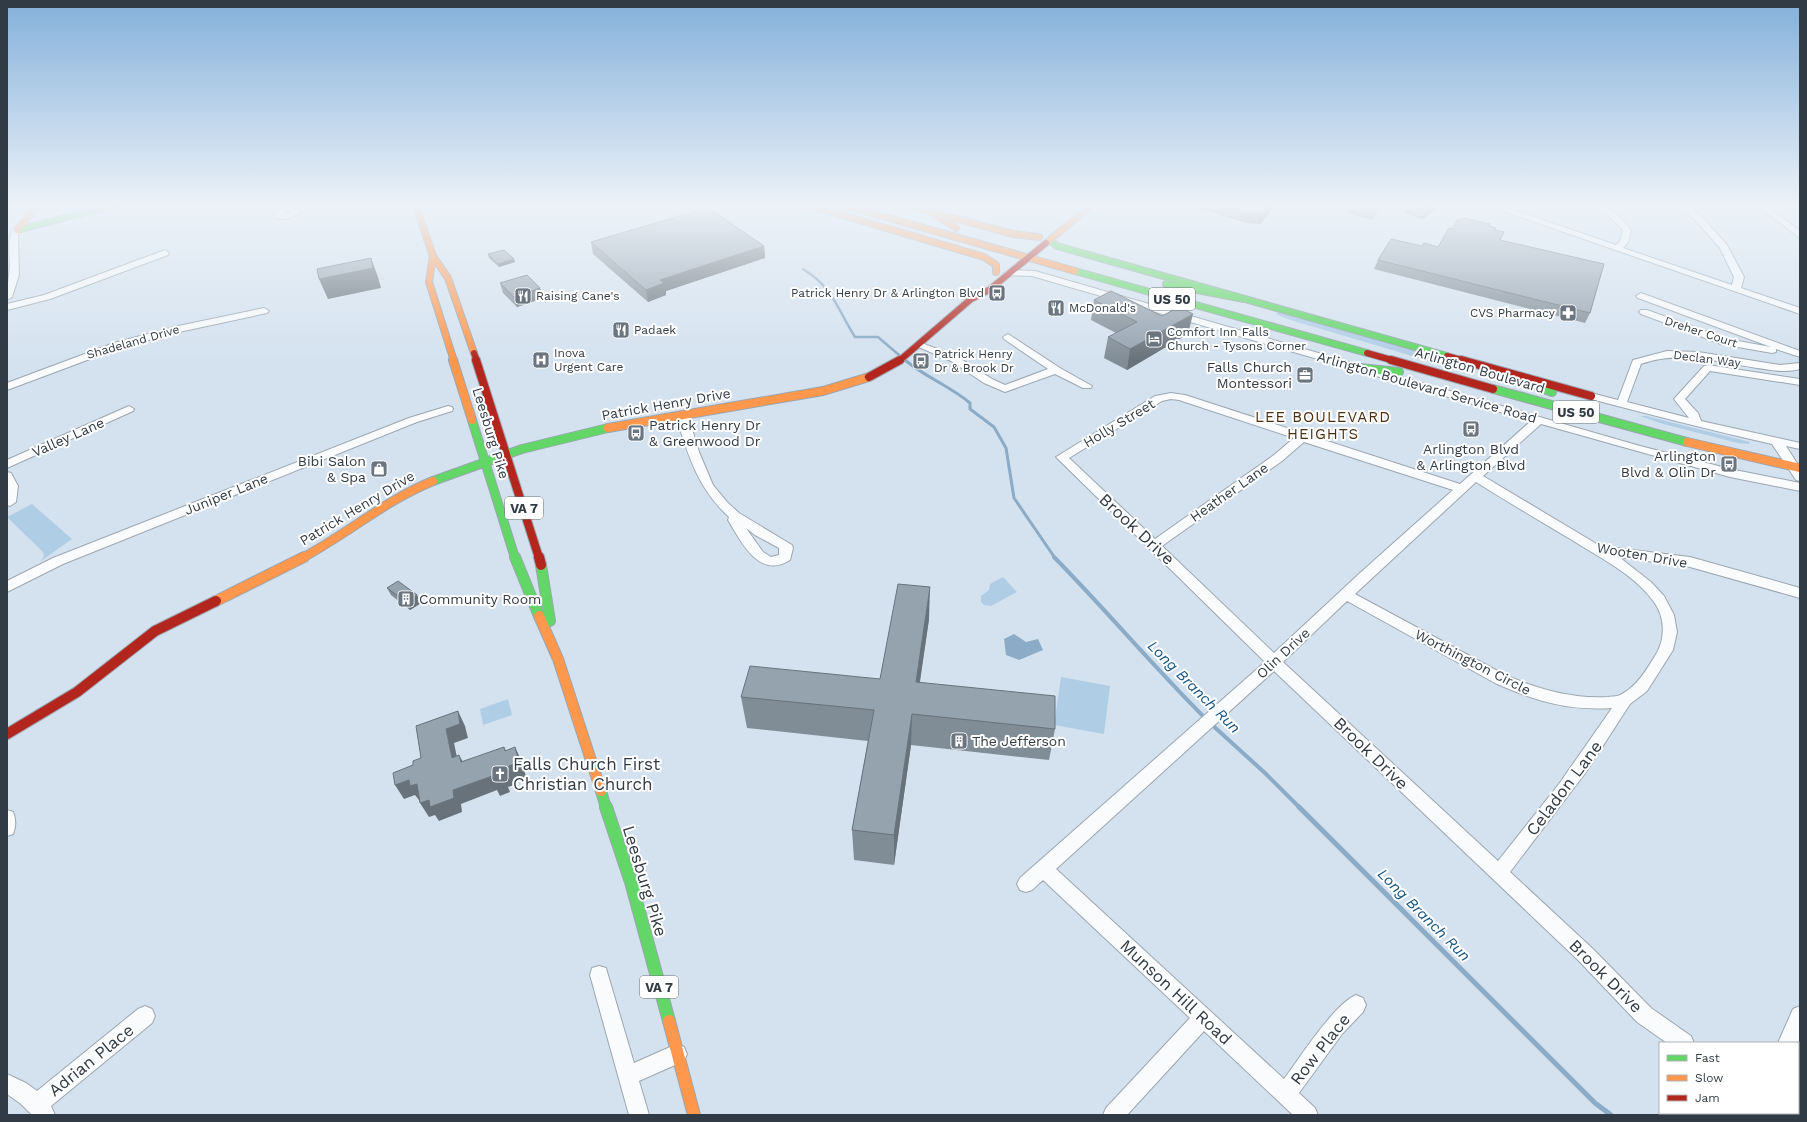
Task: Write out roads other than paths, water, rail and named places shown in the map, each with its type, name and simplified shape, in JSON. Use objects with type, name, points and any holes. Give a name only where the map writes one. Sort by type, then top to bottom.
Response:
[{"type":"main road","name":"Leesburg Pike","points":[[433,256],[448,278],[470,336],[507,454],[540,561],[558,659]]},
{"type":"main road","name":"Leesburg Pike","points":[[433,256],[429,282],[518,567],[558,659],[631,882],[694,1115]]},
{"type":"main road","points":[[980,256],[990,260],[997,267],[989,277]]},
{"type":"main road","name":"Patrick Henry Drive","points":[[970,299],[977,287],[1014,256]]},
{"type":"main road","name":"Arlington Boulevard","points":[[1019,256],[1028,257],[1241,319],[1293,331],[1682,441],[1796,467]]},
{"type":"main road","name":"Arlington Boulevard","points":[[1057,256],[1198,297],[1293,331]]},
{"type":"main road","points":[[1094,256],[1591,396]]},
{"type":"main road","name":"Patrick Henry Drive","points":[[7,734],[77,692],[154,631],[267,577],[330,542],[401,495],[445,475],[507,454],[587,432],[842,387],[876,374],[893,365],[919,345],[970,299],[989,290],[1028,257]]},
{"type":"main road","points":[[1052,264],[1089,279],[1094,290],[1116,288],[1164,297]]},
{"type":"main road","points":[[1114,274],[1244,299]]},
{"type":"main road","points":[[1482,366],[1682,441]]},
{"type":"main road","points":[[1360,368],[1470,382]]},
{"type":"street","points":[[7,297],[9,286],[14,275],[14,256]]},
{"type":"street","points":[[7,307],[47,297],[156,256]]},
{"type":"street","points":[[1643,256],[1800,311]]},
{"type":"street","points":[[1729,256],[1739,277],[1736,288]]},
{"type":"street","name":"Arlington Boulevard Service Road","points":[[1009,273],[1032,273],[1094,290],[1673,459],[1730,473],[1800,487]]},
{"type":"street","points":[[1641,296],[1800,354]]},
{"type":"street","name":"Shadeland Drive","points":[[7,387],[118,345],[178,329],[264,311]]},
{"type":"street","name":"Dreher Court","points":[[1644,312],[1730,344],[1773,350],[1781,347]]},
{"type":"street","points":[[1682,326],[1694,315]]},
{"type":"street","points":[[1008,337],[1056,370],[1087,386]]},
{"type":"street","points":[[919,345],[950,357],[965,365],[986,381],[1005,389],[1056,370]]},
{"type":"street","name":"Declan Way","points":[[1622,405],[1637,362],[1656,354],[1682,354],[1778,368],[1800,366]]},
{"type":"street","points":[[1696,424],[1694,415],[1679,399],[1708,368],[1800,382]]},
{"type":"street","name":"Holly Street","points":[[1062,457],[1164,396],[1178,396],[1302,437]]},
{"type":"street","points":[[1591,396],[1696,424],[1800,446]]},
{"type":"street","name":"Valley Lane","points":[[7,464],[129,409]]},
{"type":"street","name":"Juniper Lane","points":[[7,586],[65,558],[413,420],[448,409]]},
{"type":"street","points":[[682,416],[693,452],[708,486],[723,505],[735,516]]},
{"type":"street","name":"Olin Drive","points":[[1026,884],[1209,722],[1476,477],[1500,453],[1539,420]]},
{"type":"street","points":[[1302,437],[1462,489]]},
{"type":"street","name":"Heather Lane","points":[[1155,545],[1278,458],[1302,437]]},
{"type":"street","points":[[1777,442],[1796,467],[1800,477]]},
{"type":"street","name":"Brook Drive","points":[[1062,457],[1155,545],[1274,662],[1586,955],[1644,1015],[1683,1042]]},
{"type":"street","points":[[7,476],[12,486],[10,502]]},
{"type":"street","name":"Wooten Drive","points":[[1476,477],[1598,550],[1690,562],[1800,593]]},
{"type":"street","points":[[1598,550],[1627,569],[1648,586],[1664,607],[1671,624],[1672,636],[1668,649],[1657,666],[1636,692],[1625,700]]},
{"type":"street","name":"Worthington Circle","points":[[1346,595],[1500,679],[1525,690],[1542,696],[1580,703],[1593,704],[1625,700]]},
{"type":"street","name":"Celadon Lane","points":[[1498,874],[1542,819],[1607,731],[1625,700]]},
{"type":"street","points":[[7,817],[7,829]]},
{"type":"street","name":"Munson Hill Road","points":[[1044,869],[1308,1115]]},
{"type":"street","points":[[599,975],[639,1115]]},
{"type":"street","name":"Row Place","points":[[1286,1094],[1335,1027],[1356,1005]]},
{"type":"street","name":"Adrian Place","points":[[41,1110],[145,1016]]},
{"type":"street","points":[[1788,1042],[1800,1016]]},
{"type":"street","points":[[1113,1115],[1204,1018]]},
{"type":"street","points":[[627,1076],[677,1054]]},
{"type":"street","points":[[7,1084],[20,1089],[41,1110]]},
{"type":"waterway","name":"Long Branch Run","points":[[803,269],[813,276],[828,291],[855,337],[878,337],[906,361]]},
{"type":"waterway","name":"Long Branch Run","points":[[905,360],[970,403],[970,409],[994,427],[1006,448],[1014,498],[1055,558]]},
{"type":"waterway","name":"Long Branch Run","points":[[1054,557],[1205,718]]},
{"type":"waterway","name":"Long Branch Run","points":[[1210,723],[1265,773],[1595,1103],[1611,1115]]},
{"type":"place","name":"Patrick Henry Dr & Arlington Blvd","points":[[997,293]]},
{"type":"place","name":"Raising Cane's","points":[[523,296]]},
{"type":"place","name":"McDonald's","points":[[1056,308]]},
{"type":"place","name":"CVS Pharmacy","points":[[1568,313]]},
{"type":"place","name":"Padaek","points":[[621,330]]},
{"type":"place","name":"Comfort Inn Falls Church - Tysons Corner","points":[[1154,339]]},
{"type":"place","name":"Inova Urgent Care","points":[[541,360]]},
{"type":"place","name":"Patrick Henry Dr & Brook Dr","points":[[921,361]]},
{"type":"place","name":"Falls Church Montessori","points":[[1305,375]]},
{"type":"place","name":"Arlington Blvd & Arlington Blvd","points":[[1471,429]]},
{"type":"place","name":"Patrick Henry Dr & Greenwood Dr","points":[[636,433]]},
{"type":"place","name":"Arlington Blvd & Olin Dr","points":[[1729,464]]},
{"type":"place","name":"Bibi Salon & Spa","points":[[379,469]]},
{"type":"place","name":"Community Room","points":[[406,599]]},
{"type":"place","name":"The Jefferson","points":[[959,741]]},
{"type":"place","name":"Falls Church First Christian Church","points":[[500,774]]},
{"type":"district","name":"LEE BOULEVARD HEIGHTS","points":[[1323,426]]}]
